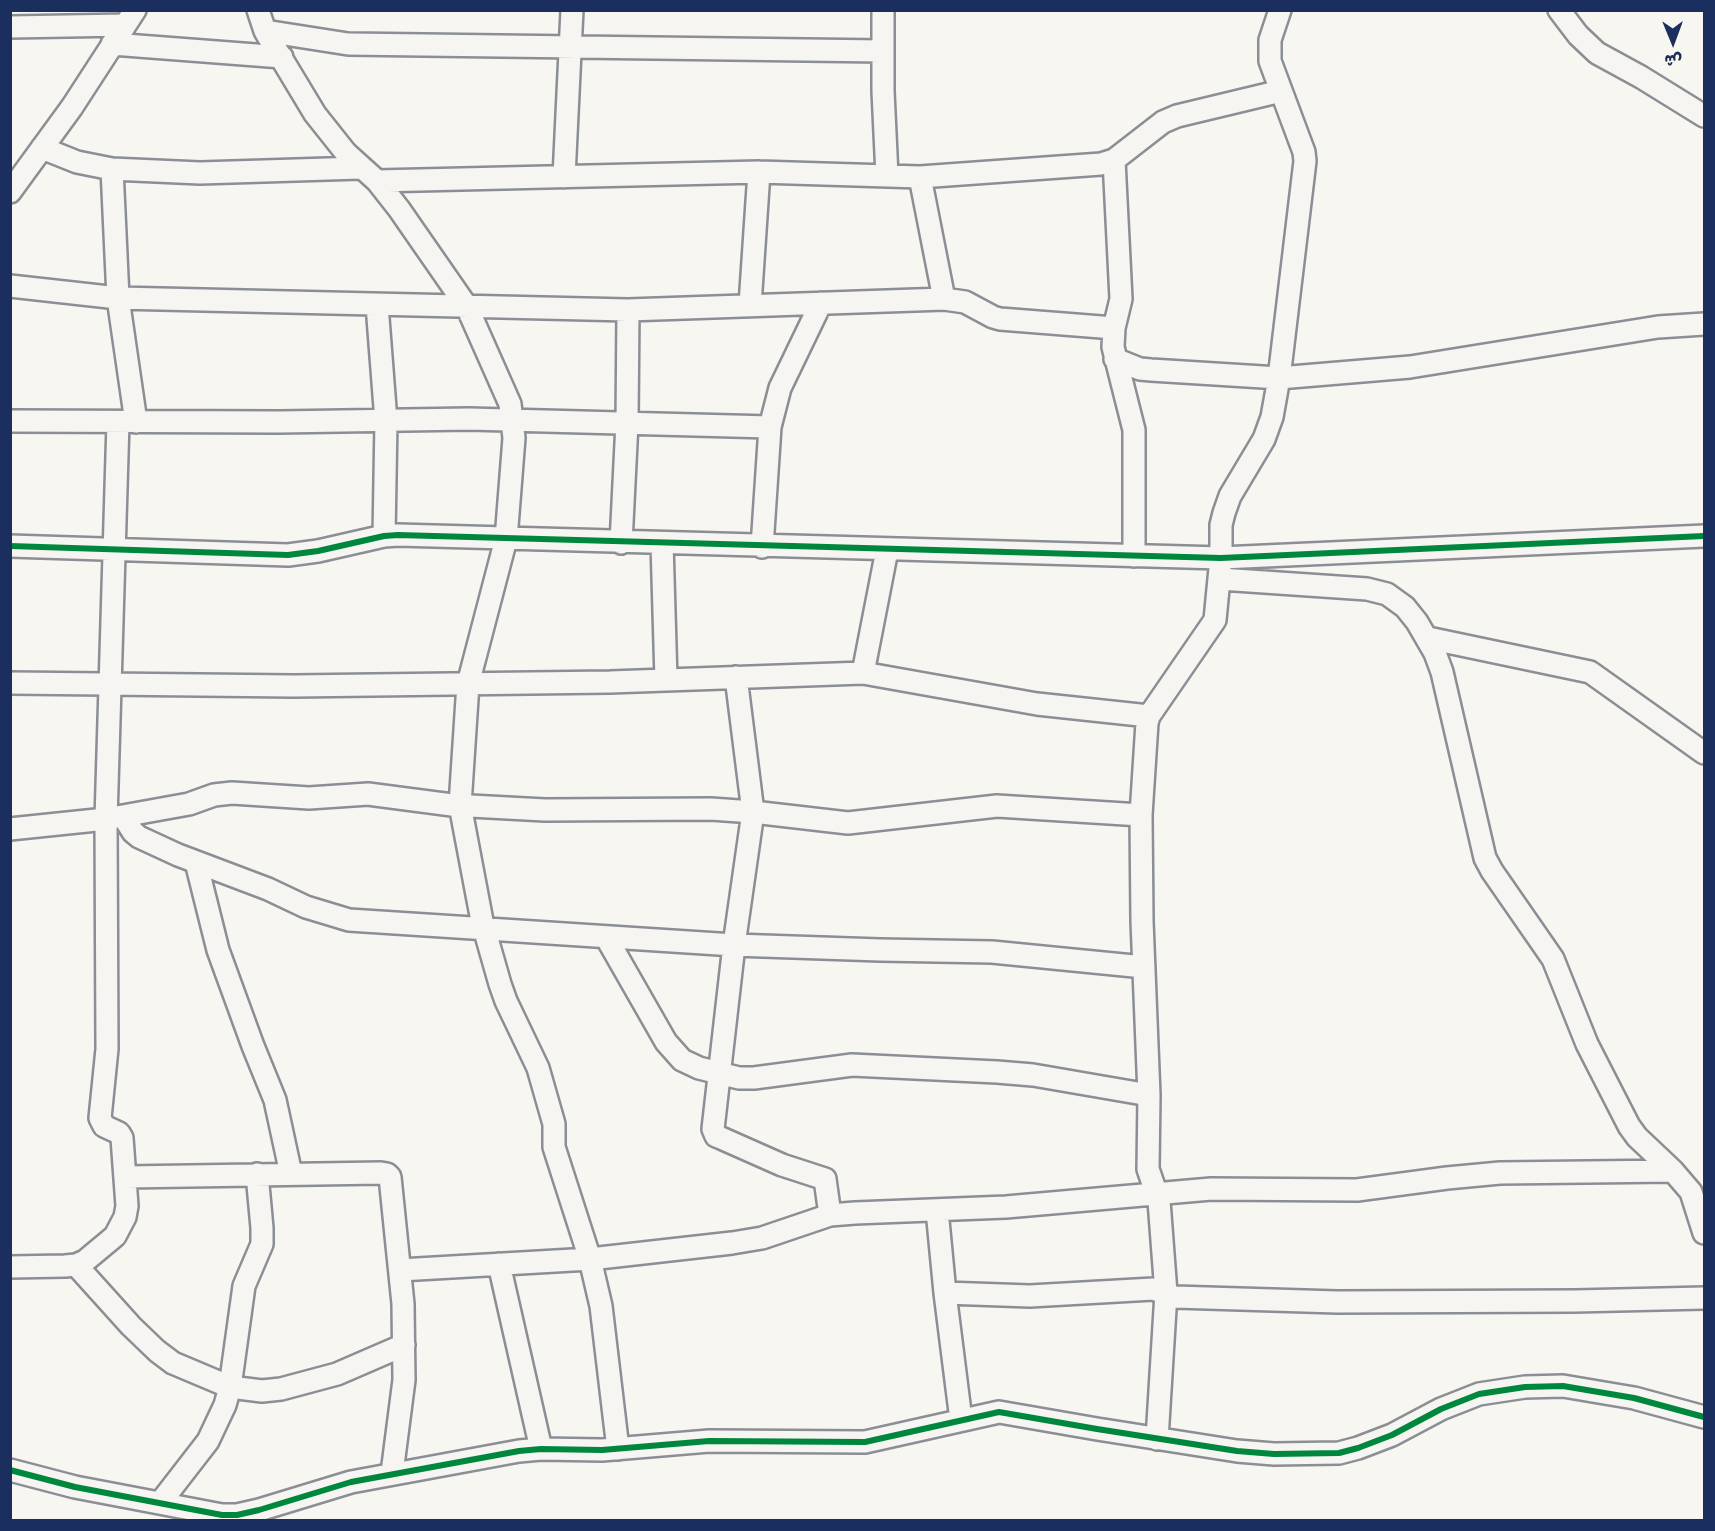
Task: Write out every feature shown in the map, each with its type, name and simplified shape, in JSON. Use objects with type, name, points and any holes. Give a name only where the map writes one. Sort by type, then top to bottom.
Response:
[{"type":"street","points":[[258,10],[265,31],[315,114],[399,209],[467,307],[508,396],[514,438],[506,539],[468,684],[460,805],[484,929],[506,1001],[538,1068],[554,1124],[554,1147],[590,1259],[605,1322],[618,1449]]},
{"type":"street","points":[[564,177],[572,10]]},
{"type":"street","points":[[883,10],[882,51],[887,176]]},
{"type":"street","points":[[1157,1439],[1166,1293],[1159,1201],[1148,1169],[1149,1095],[1141,815],[1149,716],[1211,627],[1217,613],[1221,525],[1224,513],[1230,496],[1264,440],[1272,417],[1279,378],[1305,161],[1304,152],[1270,61],[1270,40],[1280,10]]},
{"type":"street","points":[[1560,10],[1578,34],[1597,53],[1704,116]]},
{"type":"street","points":[[10,27],[130,18]]},
{"type":"street","points":[[14,182],[72,107],[130,18]]},
{"type":"street","points":[[265,31],[348,44],[882,51]]},
{"type":"street","points":[[112,44],[282,57]]},
{"type":"street","points":[[42,148],[77,162],[112,169],[200,173],[564,177],[759,172],[920,177],[1101,164],[1114,160],[1163,122],[1177,116],[1281,91]]},
{"type":"street","points":[[1114,160],[1121,299],[1114,328],[1113,347],[1134,430],[1134,556]]},
{"type":"street","points":[[10,1267],[76,1265],[85,1261],[115,1236],[125,1218],[127,1206],[122,1138],[119,1133],[104,1126],[100,1118],[107,1049],[115,818],[110,685],[115,548],[127,422],[112,169]]},
{"type":"street","points":[[750,305],[759,172]]},
{"type":"street","points":[[920,177],[944,299]]},
{"type":"street","points":[[10,286],[118,298],[628,310],[944,299],[965,302],[1000,319],[1114,328]]},
{"type":"street","points":[[762,546],[770,427],[780,388],[821,303]]},
{"type":"street","points":[[377,305],[386,421],[384,536]]},
{"type":"street","points":[[621,543],[627,423],[628,310]]},
{"type":"street","points":[[1115,359],[1140,369],[1279,378],[1410,367],[1658,327],[1704,324]]},
{"type":"street","points":[[10,421],[513,420],[770,427]]},
{"type":"street","points":[[10,546],[288,555],[318,551],[384,536],[1221,558],[1704,536]]},
{"type":"street","points":[[662,543],[666,680]]},
{"type":"street","points":[[863,673],[887,550]]},
{"type":"street","points":[[1220,579],[1367,589],[1387,594],[1405,607],[1428,638],[1442,672],[1485,858],[1558,970],[1587,1044],[1629,1126],[1637,1137],[1674,1171],[1691,1192],[1704,1233]]},
{"type":"street","points":[[1428,638],[1590,672],[1704,753]]},
{"type":"street","points":[[10,683],[294,686],[468,684],[863,673],[1037,704],[1149,716]]},
{"type":"street","points":[[736,677],[753,812],[734,945],[713,1129],[716,1136],[782,1165],[825,1179],[830,1215]]},
{"type":"street","points":[[10,829],[115,818],[189,804],[214,795],[232,793],[309,798],[368,794],[460,805],[545,810],[693,808],[849,823],[997,806],[1141,815]]},
{"type":"street","points":[[115,818],[139,837],[340,919],[734,945],[880,951],[992,952],[1144,967]]},
{"type":"street","points":[[196,862],[218,950],[275,1100],[291,1174]]},
{"type":"street","points":[[606,937],[666,1042],[682,1060],[690,1065],[719,1074],[754,1078],[852,1065],[986,1071],[1033,1075],[1149,1095]]},
{"type":"street","points":[[400,1270],[590,1259],[747,1241],[830,1215],[1006,1207],[1211,1189],[1356,1190],[1500,1173],[1674,1171]]},
{"type":"street","points":[[126,1177],[381,1173],[390,1177],[400,1270],[404,1345],[404,1380],[392,1473]]},
{"type":"street","points":[[160,1503],[208,1441],[225,1405],[230,1387],[244,1286],[262,1244],[257,1174]]},
{"type":"street","points":[[937,1210],[961,1420]]},
{"type":"street","points":[[499,1264],[541,1449]]},
{"type":"street","points":[[76,1265],[131,1326],[173,1364],[230,1387],[262,1391],[281,1389],[337,1374],[404,1345]]},
{"type":"street","points":[[945,1293],[1030,1296],[1153,1289],[1175,1297],[1337,1302],[1704,1298]]},
{"type":"street","points":[[10,1470],[160,1503],[222,1515],[237,1515],[351,1482],[392,1473],[541,1449],[618,1449],[709,1441],[865,1442],[999,1412],[1097,1430],[1237,1451],[1274,1454],[1339,1453],[1358,1448],[1392,1435],[1441,1409],[1479,1394],[1525,1387],[1563,1386],[1634,1398],[1704,1417]]},
{"type":"cycle path","points":[[10,546],[288,555],[398,535],[1221,558],[1704,536]]},
{"type":"cycle path","points":[[10,1470],[75,1487],[222,1515],[237,1515],[351,1482],[519,1451],[602,1450],[709,1441],[865,1442],[999,1412],[1237,1451],[1274,1454],[1339,1453],[1358,1448],[1392,1435],[1441,1409],[1479,1394],[1525,1387],[1563,1386],[1634,1398],[1704,1417]]}]
